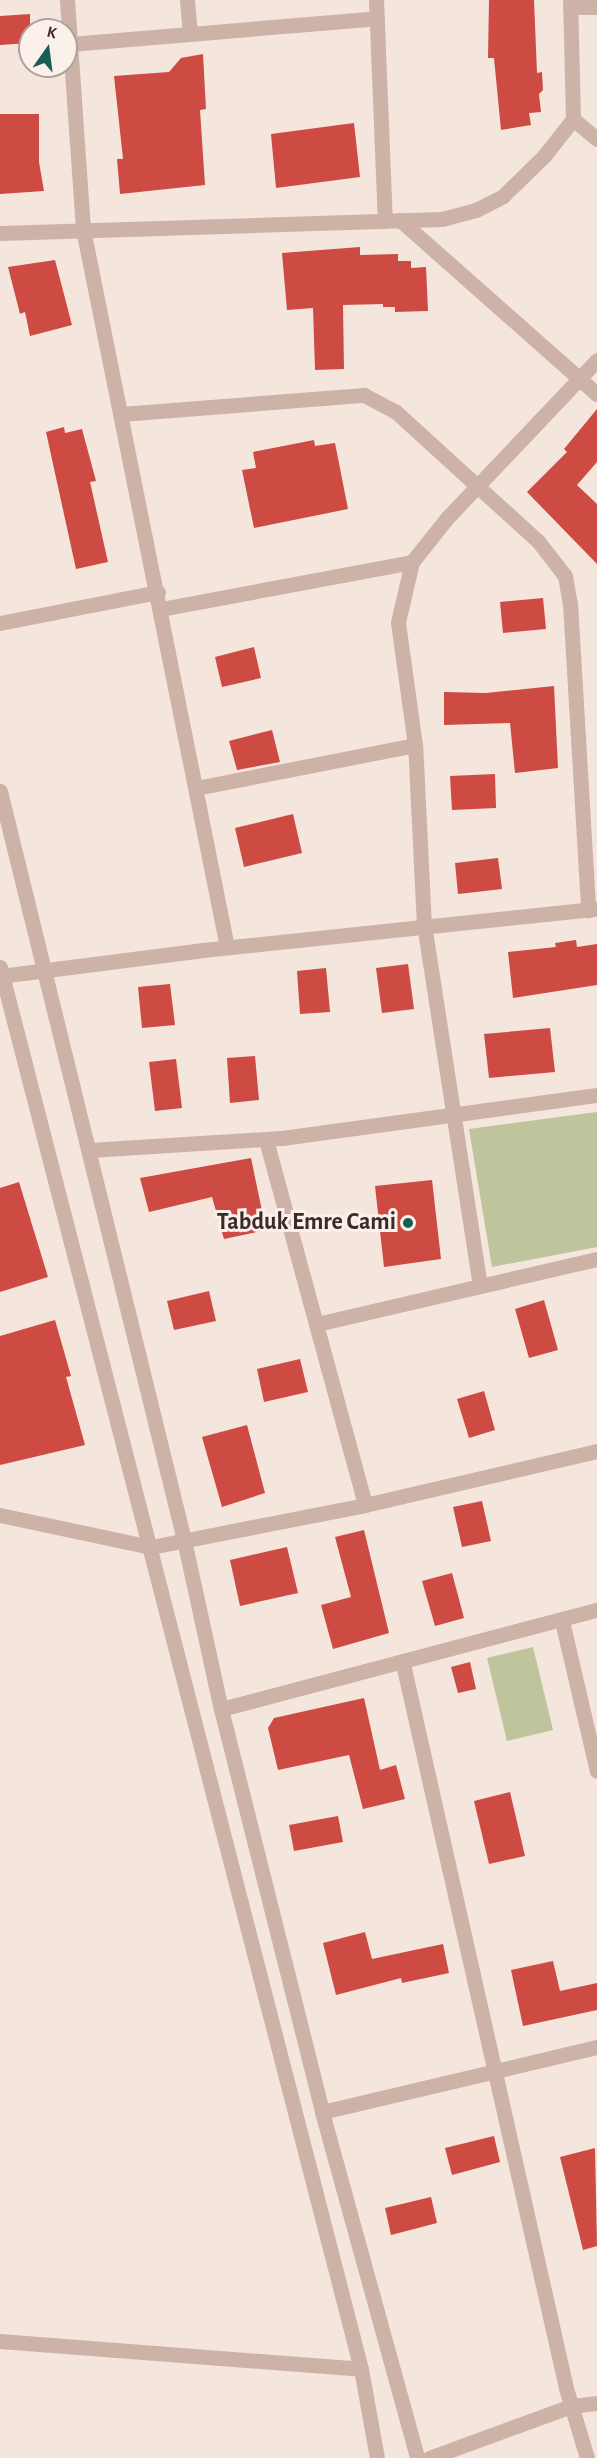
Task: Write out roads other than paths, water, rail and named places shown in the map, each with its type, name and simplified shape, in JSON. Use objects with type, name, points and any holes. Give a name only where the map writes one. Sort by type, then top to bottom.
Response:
[{"type":"street","points":[[67,0],[68,18]]},
{"type":"street","points":[[187,0],[190,34]]},
{"type":"street","points":[[376,0],[392,221],[597,394]]},
{"type":"street","points":[[0,233],[442,219],[476,210],[503,196],[544,156],[573,119],[570,4],[597,7]]},
{"type":"street","points":[[78,43],[377,18]]},
{"type":"street","points":[[71,78],[82,230],[162,609],[227,947]]},
{"type":"street","points":[[573,119],[597,139]]},
{"type":"street","points":[[480,1286],[424,926],[415,745],[398,622],[412,562],[475,488],[597,360]]},
{"type":"street","points":[[121,414],[364,395],[396,412],[475,488],[538,541],[565,576],[570,603],[592,909],[1,973],[151,1547],[361,2369],[378,2458]]},
{"type":"street","points":[[162,609],[412,562]]},
{"type":"street","points":[[0,623],[158,592]]},
{"type":"street","points":[[196,788],[415,745]]},
{"type":"street","points":[[0,791],[184,1540],[221,1709],[322,2112],[417,2458]]},
{"type":"street","points":[[90,1150],[266,1140],[597,1095]]},
{"type":"street","points":[[266,1140],[365,1505]]},
{"type":"street","points":[[317,1324],[597,1259]]},
{"type":"street","points":[[0,1515],[151,1547],[365,1505],[597,1451]]},
{"type":"street","points":[[221,1709],[403,1664],[597,1610]]},
{"type":"street","points":[[562,1621],[597,1772]]},
{"type":"street","points":[[403,1664],[571,2406],[587,2458]]},
{"type":"street","points":[[322,2112],[495,2073],[597,2047]]},
{"type":"street","points":[[0,2341],[361,2369]]},
{"type":"street","points":[[429,2458],[571,2406],[597,2403]]},
{"type":"place","name":"Tabduk Emre Cami","points":[[408,1223]]}]
